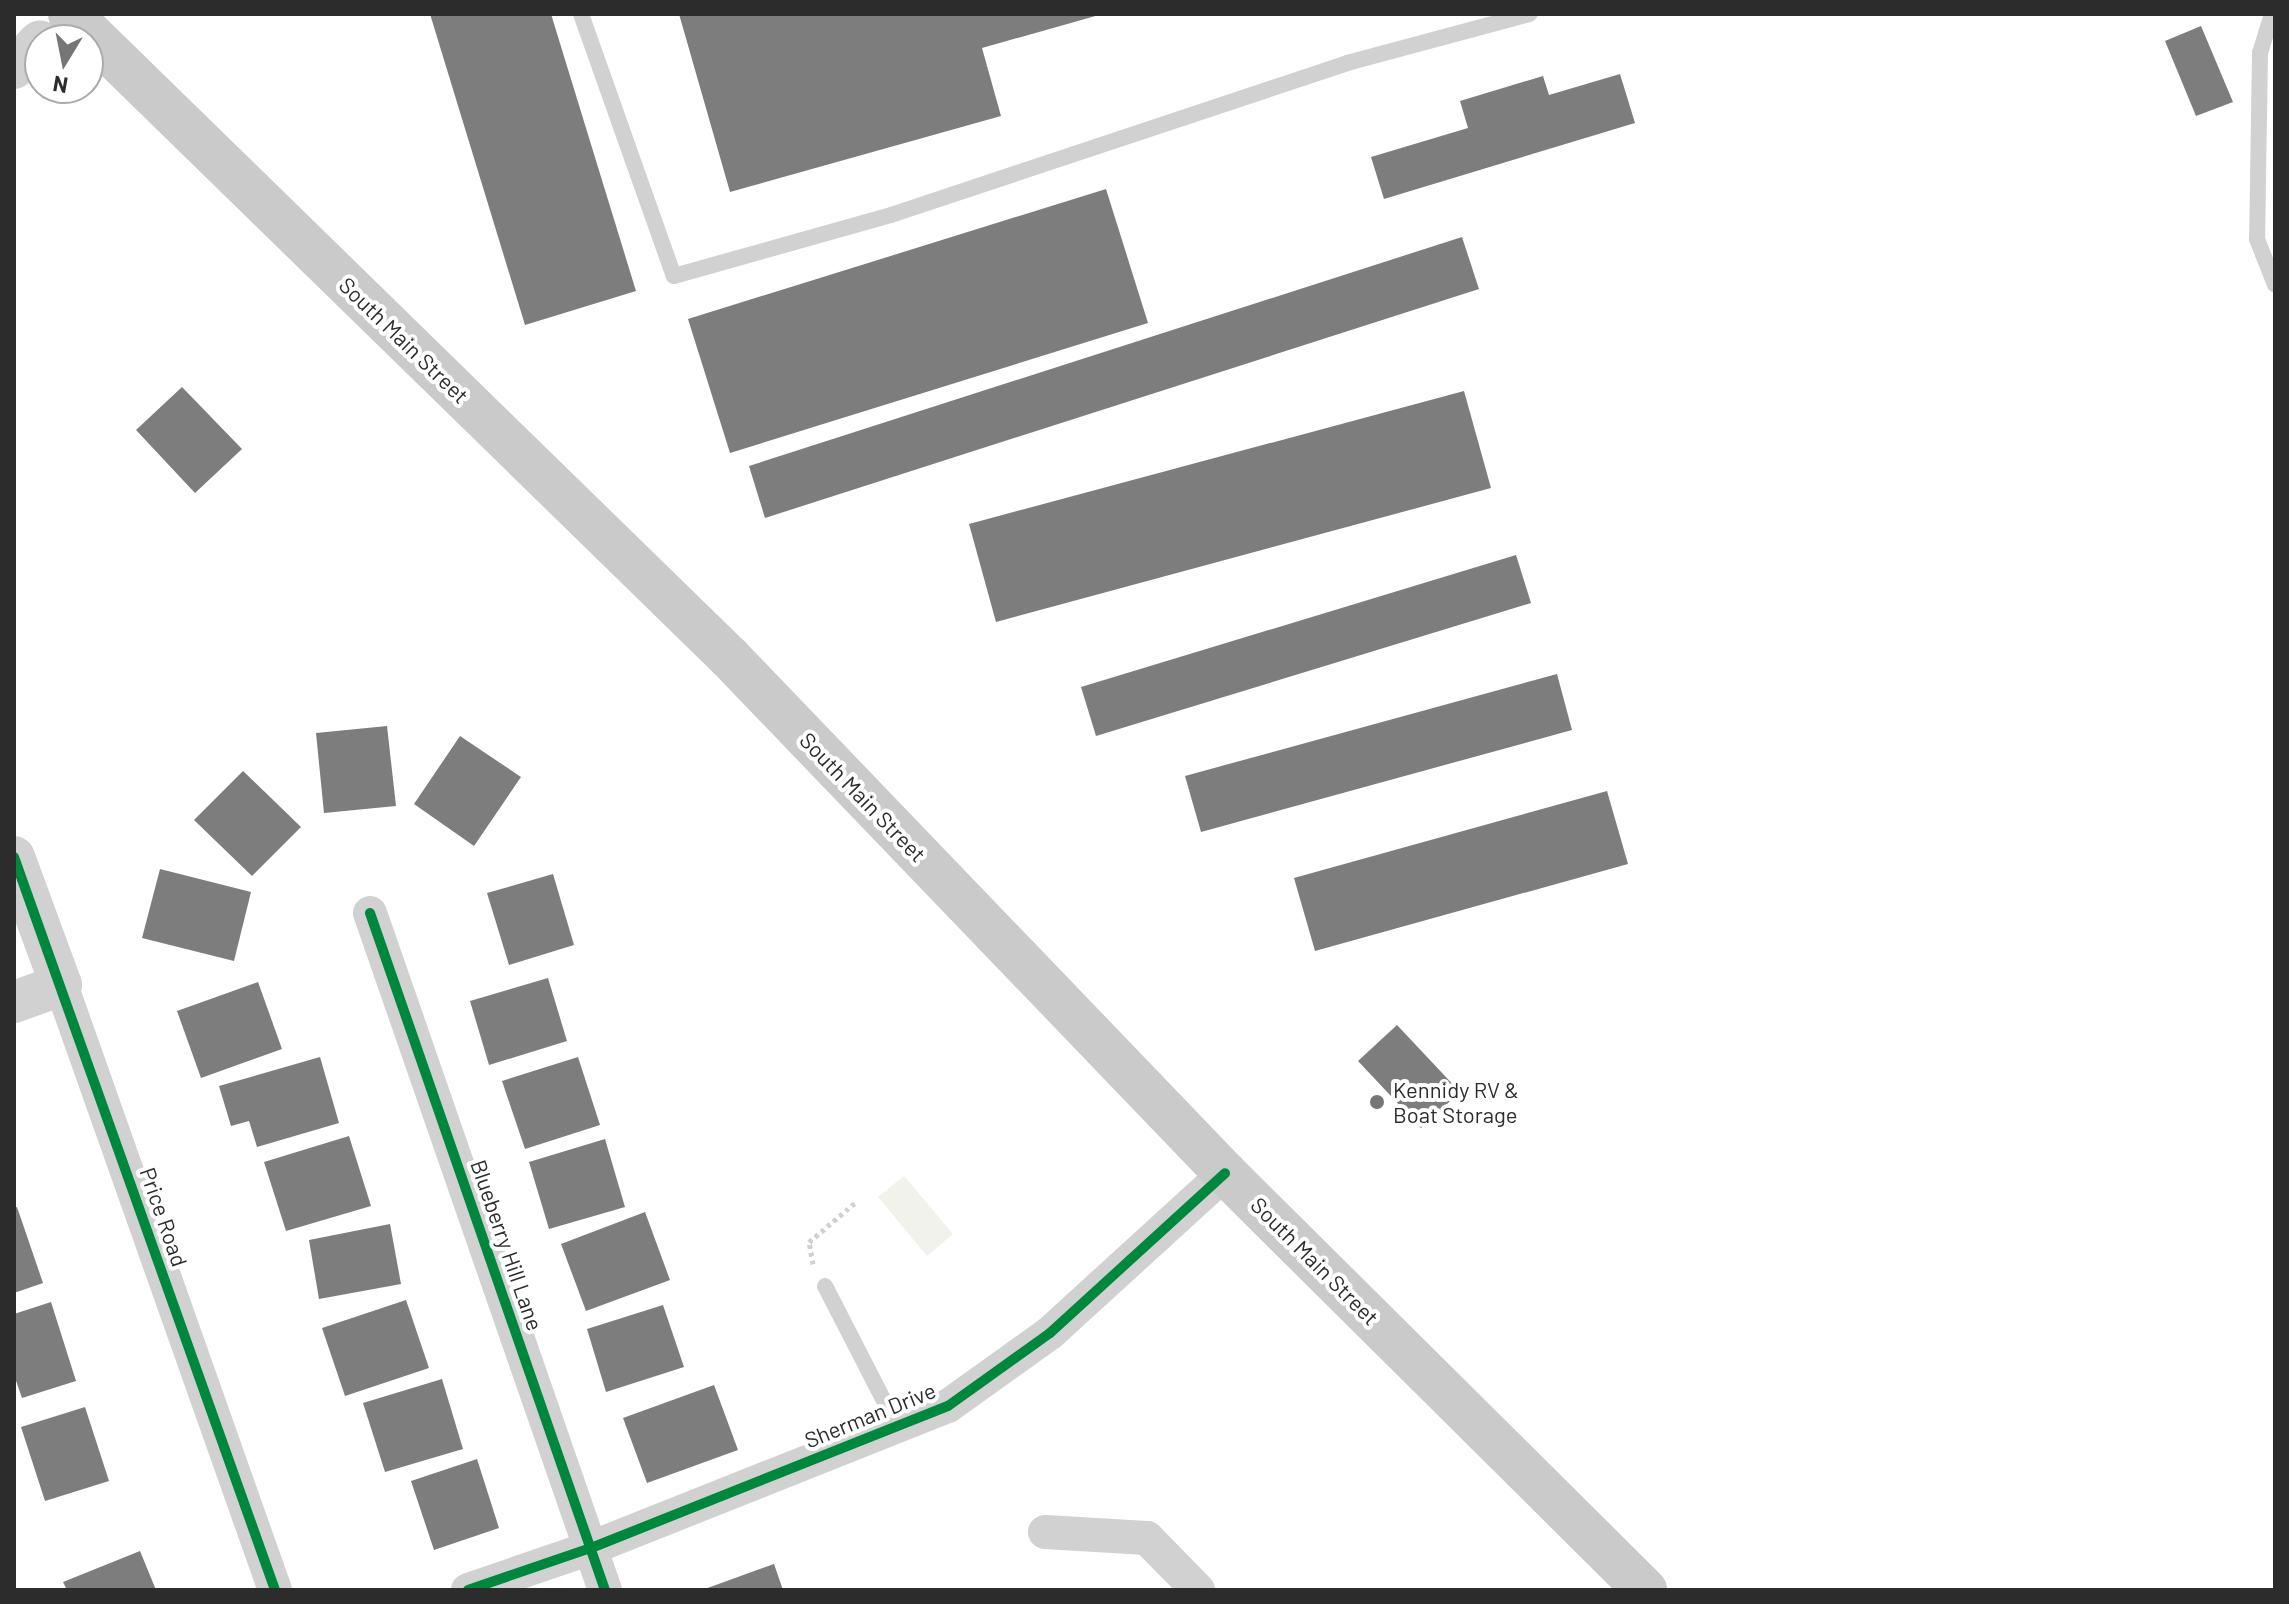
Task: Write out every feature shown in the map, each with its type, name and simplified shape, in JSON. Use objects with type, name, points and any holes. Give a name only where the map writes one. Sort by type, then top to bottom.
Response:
[{"type":"main road","name":"South Main Street","points":[[69,14],[729,657],[1225,1173],[1645,1590]]},
{"type":"street","name":"Price Road","points":[[14,857],[275,1590]]},
{"type":"street","name":"Blueberry Hill Lane","points":[[370,913],[605,1590]]},
{"type":"street","points":[[14,1002],[61,985]]},
{"type":"street","name":"Sherman Drive","points":[[468,1590],[591,1548],[948,1406],[1009,1365],[1225,1173]]},
{"type":"street","points":[[1045,1532],[1147,1538],[1198,1590]]},
{"type":"lane","points":[[581,14],[674,276],[891,215],[1347,63],[1530,14]]},
{"type":"lane","points":[[2272,14],[2260,53],[2257,239],[2275,285]]},
{"type":"lane","points":[[825,1286],[897,1426]]},
{"type":"path","points":[[825,1286],[807,1245],[857,1201]]},
{"type":"shaded area","points":[[904,1176],[953,1234],[927,1256],[878,1197]]},
{"type":"building","points":[[430,14],[551,14],[636,291],[525,325]]},
{"type":"building","points":[[679,14],[1099,15],[982,48],[1001,116],[730,192]]},
{"type":"building","points":[[2201,26],[2233,102],[2196,116],[2165,41]]},
{"type":"building","points":[[1620,74],[1635,123],[1384,199],[1371,157],[1468,128],[1460,101],[1543,76],[1549,95]]},
{"type":"building","points":[[1106,189],[1148,323],[730,453],[688,319]]},
{"type":"building","points":[[1462,237],[1479,289],[765,518],[749,466]]},
{"type":"building","points":[[182,387],[242,449],[195,493],[136,430]]},
{"type":"building","points":[[1464,391],[1491,488],[996,622],[969,524]]},
{"type":"building","points":[[1516,555],[1531,603],[1096,736],[1081,687]]},
{"type":"building","points":[[1557,674],[1572,730],[1201,832],[1185,776]]},
{"type":"building","points":[[387,726],[396,806],[324,813],[316,733]]},
{"type":"building","points":[[460,736],[521,777],[474,846],[414,804]]},
{"type":"building","points":[[243,771],[301,827],[252,876],[194,820]]},
{"type":"building","points":[[1607,791],[1628,864],[1315,951],[1294,878]]},
{"type":"building","points":[[160,869],[251,892],[234,961],[142,938]]},
{"type":"building","points":[[553,874],[574,945],[509,965],[487,893]]},
{"type":"building","points":[[548,978],[567,1041],[489,1065],[470,1001]]},
{"type":"building","points":[[258,982],[282,1049],[201,1078],[177,1011]]},
{"type":"building","points":[[1397,1025],[1460,1092],[1421,1128],[1358,1061]]},
{"type":"building","points":[[320,1057],[339,1123],[257,1147],[249,1121],[231,1126],[219,1086]]},
{"type":"building","points":[[578,1057],[600,1125],[525,1149],[502,1081]]},
{"type":"building","points":[[349,1136],[371,1206],[286,1231],[264,1162]]},
{"type":"building","points":[[605,1139],[625,1207],[549,1229],[529,1162]]},
{"type":"building","points":[[17,1207],[43,1283],[14,1293],[14,1208]]},
{"type":"building","points":[[645,1212],[670,1280],[586,1311],[561,1244]]},
{"type":"building","points":[[390,1224],[401,1284],[319,1299],[309,1240]]},
{"type":"building","points":[[406,1300],[429,1368],[345,1396],[322,1328]]},
{"type":"building","points":[[51,1302],[76,1381],[22,1398],[14,1375],[14,1314]]},
{"type":"building","points":[[663,1305],[684,1367],[606,1392],[587,1329]]},
{"type":"building","points":[[442,1379],[463,1449],[385,1472],[363,1403]]},
{"type":"building","points":[[714,1385],[738,1450],[647,1483],[623,1418]]},
{"type":"building","points":[[85,1407],[109,1481],[45,1501],[21,1427]]},
{"type":"building","points":[[477,1459],[499,1528],[434,1550],[411,1481]]},
{"type":"building","points":[[140,1551],[156,1590],[67,1590],[63,1582]]},
{"type":"building","points":[[774,1564],[783,1590],[702,1590]]},
{"type":"cycle path","points":[[14,857],[275,1590]]},
{"type":"cycle path","points":[[370,913],[605,1590]]},
{"type":"cycle path","points":[[468,1590],[591,1548],[948,1406],[1050,1333],[1225,1173]]},
{"type":"place","name":"Kennidy RV & Boat Storage","points":[[1377,1102]]}]
